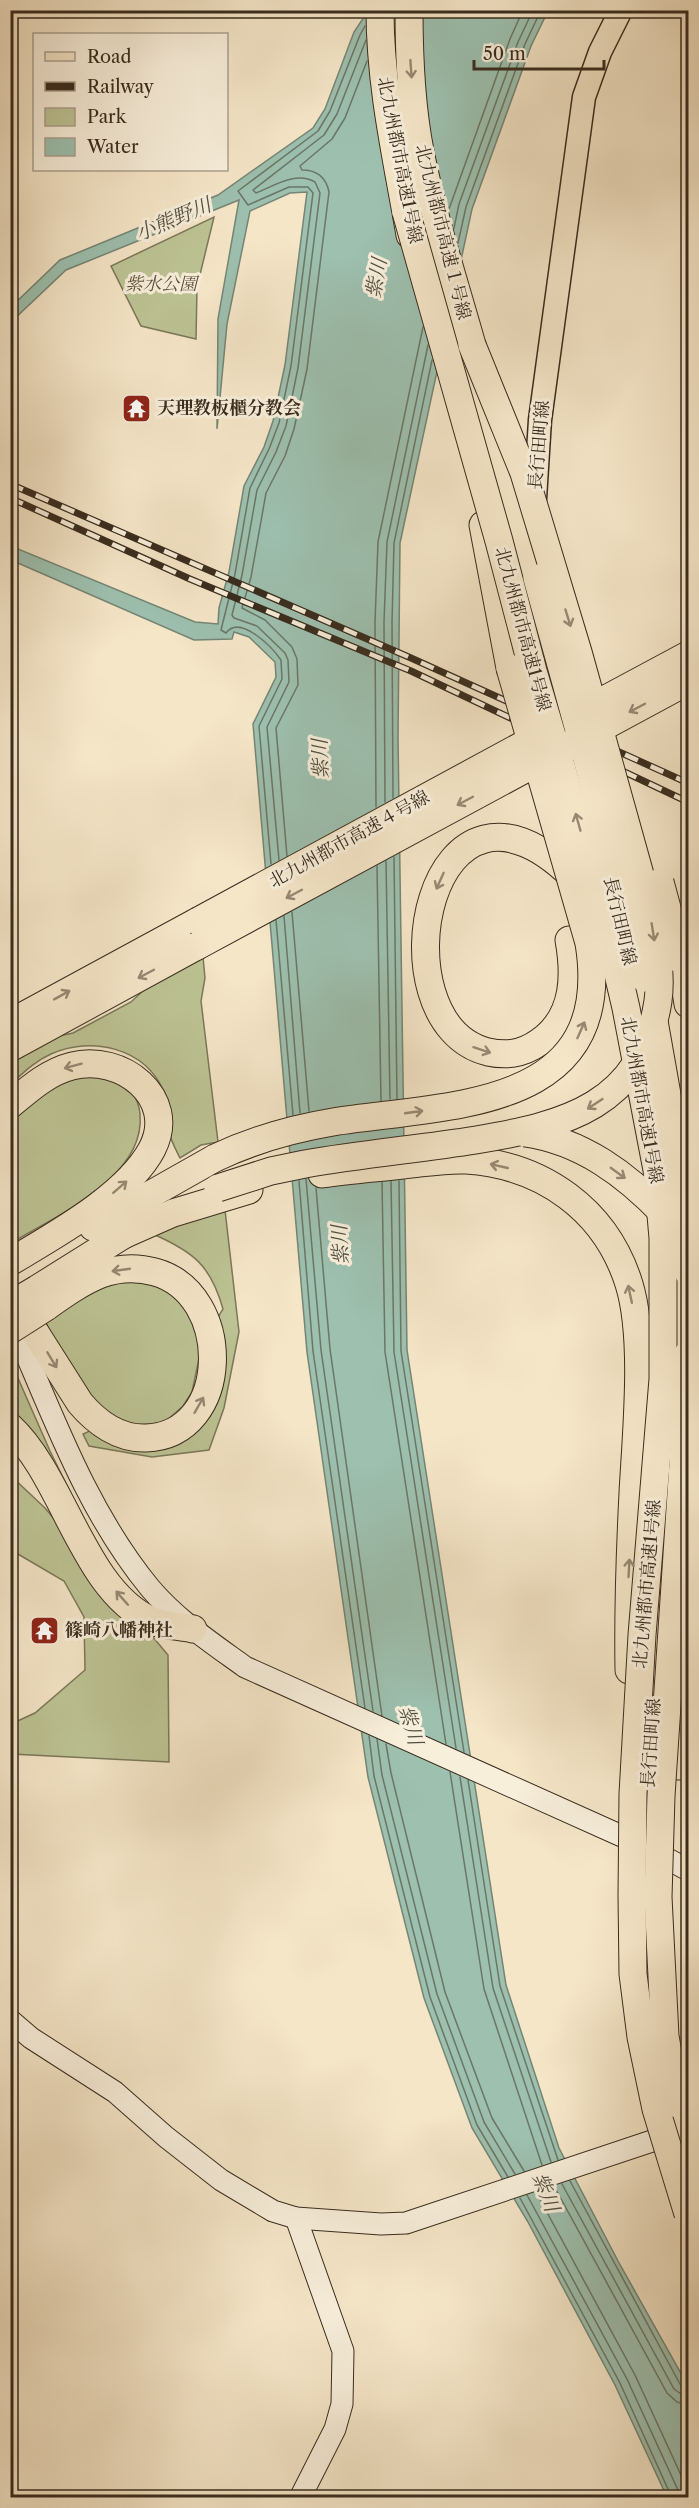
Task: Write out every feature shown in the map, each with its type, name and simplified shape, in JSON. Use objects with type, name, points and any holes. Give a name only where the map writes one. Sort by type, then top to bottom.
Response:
[{"type":"highway","name":"北九州都市高速1号線","points":[[381,10],[380,46],[384,91],[406,212],[499,541],[533,671],[602,905],[630,1029],[657,1170],[663,1238],[663,1379],[642,1635],[633,1794],[633,1974],[641,2037],[656,2109],[688,2214]]},
{"type":"highway","name":"北九州都市高速１号線","points":[[409,10],[412,89],[420,149],[433,210],[472,345]]},
{"type":"highway","points":[[406,212],[417,279],[482,521],[520,733],[569,940],[573,963],[568,1002],[560,1020],[534,1047],[516,1054],[498,1054],[477,1049],[460,1038],[445,1023],[433,1002],[428,981],[426,950],[431,902],[446,867],[459,851],[472,842],[487,837],[504,836],[522,840],[539,849],[559,863],[578,882],[613,939],[643,1024]]},
{"type":"highway","name":"北九州都市高速1号線","points":[[472,345],[598,796],[645,981],[680,1168],[688,1272]]},
{"type":"highway","points":[[10,1329],[23,1279],[146,1196],[217,1178],[445,1145],[549,1126],[587,1109],[604,1098],[620,1085],[634,1067],[653,1022],[658,1000],[659,977],[656,950],[644,889],[578,652],[524,473],[472,345]]},
{"type":"highway","points":[[578,652],[661,886],[681,960],[688,1004]]},
{"type":"highway","name":"北九州都市高速４号線","points":[[10,1048],[198,934],[688,655]]},
{"type":"highway","points":[[23,1279],[121,1236],[168,1210],[217,1178],[268,1136],[301,1128],[456,1106],[504,1094],[526,1085],[548,1071],[564,1056],[579,1037],[592,993],[593,970],[589,943],[510,668]]},
{"type":"highway","name":"北九州都市高速４号線","points":[[10,1023],[198,934],[688,681]]},
{"type":"highway","points":[[10,1105],[42,1079],[57,1071],[76,1065],[98,1063],[125,1070],[137,1079],[154,1102],[157,1118],[153,1147],[134,1174],[23,1279],[10,1305]]},
{"type":"highway","points":[[217,1178],[300,1145],[376,1134],[440,1128],[479,1128],[538,1135],[595,1157],[620,1173],[642,1191],[667,1218],[688,1257]]},
{"type":"highway","points":[[217,1178],[314,1175],[466,1160],[513,1169],[539,1178],[563,1191],[585,1210],[604,1232],[618,1257],[629,1286],[635,1316],[637,1352],[635,1453],[628,1587],[633,1794]]},
{"type":"highway","points":[[116,1270],[146,1270],[174,1279],[196,1300],[208,1326],[213,1357],[204,1398],[197,1410],[179,1428],[155,1438],[130,1437],[98,1422],[80,1403],[63,1378],[23,1279],[86,1282],[116,1270]]},
{"type":"highway","name":"北九州都市高速1号線","points":[[688,1354],[661,1796],[658,1886],[660,1971],[665,2036],[688,2141]]},
{"type":"highway","points":[[10,1427],[40,1466],[96,1566],[127,1604],[153,1621],[193,1629]]},
{"type":"highway","points":[[662,1592],[688,1557]]},
{"type":"highway","points":[[683,2110],[670,2038],[669,1896],[688,1641]]},
{"type":"main road","name":"長行田町線","points":[[621,10],[600,52],[584,97],[540,420],[533,521],[544,606],[597,819],[643,1024],[664,1137],[674,1217],[675,1374],[662,1592],[644,1846],[629,1959],[633,2036],[660,2138],[688,2224]]},
{"type":"main road","name":"長行田町線","points":[[644,1846],[683,2110]]},
{"type":"street","points":[[10,1317],[92,1503],[152,1589],[193,1629],[244,1667],[644,1846],[688,1870]]},
{"type":"street","points":[[10,2020],[40,2044],[115,2092],[166,2137],[221,2180],[273,2211],[296,2218],[381,2224],[406,2223],[660,2138]]},
{"type":"street","points":[[296,2218],[343,2351],[342,2404],[335,2429],[300,2498]]},
{"type":"green space","name":"紫水公園","points":[[214,217],[197,287],[196,339],[141,326],[111,266]]},
{"type":"green space","points":[[203,957],[205,978],[201,1001],[218,1142],[201,1145],[180,1158],[169,1132],[164,1092],[144,1065],[130,1055],[115,1049],[83,1046],[51,1054],[11,1084],[11,1062],[54,1037],[73,1033],[131,1002],[147,987]]},
{"type":"green space","points":[[87,1073],[114,1081],[129,1089],[138,1104],[140,1114],[138,1136],[129,1157],[95,1192],[13,1242],[11,1237],[11,1111],[22,1100]]},
{"type":"green space","points":[[225,1210],[239,1332],[224,1408],[209,1450],[152,1457],[89,1446],[83,1434],[94,1429],[187,1431],[215,1322],[223,1309],[213,1282],[199,1262],[180,1247],[153,1234],[178,1221]]},
{"type":"green space","points":[[110,1280],[156,1284],[182,1301],[197,1326],[200,1354],[192,1392],[183,1406],[165,1422],[134,1426],[111,1417],[88,1396],[64,1362],[43,1316]]},
{"type":"green space","points":[[17,1376],[83,1518],[11,1410],[11,1384]]},
{"type":"green space","points":[[10,1475],[45,1508],[168,1655],[169,1762],[11,1754],[11,1724],[35,1713],[85,1670],[84,1617],[64,1581],[11,1550]]},
{"type":"water","points":[[368,11],[548,11],[531,46],[472,209],[400,543],[398,737],[407,1350],[506,1985],[559,2148],[618,2261],[688,2386],[688,2497],[667,2497],[615,2385],[528,2222],[472,2128],[424,1998],[368,1777],[307,1352],[253,724],[276,677],[275,662],[249,637],[234,632],[232,639],[194,640],[11,560],[11,546],[195,622],[218,624],[219,608],[229,572],[244,486],[264,447],[273,421],[285,365],[307,192],[290,193],[250,211],[227,324],[217,429],[218,319],[239,200],[66,270],[11,322],[11,307],[60,260],[218,195],[313,128],[325,109],[354,32]]},
{"type":"railway","points":[[10,484],[411,658],[688,783]]},
{"type":"railway","points":[[10,498],[190,579],[411,671],[688,802]]},
{"type":"place","name":"天理教板櫃分教会","points":[[136,408]]},
{"type":"place","name":"篠崎八幡神社","points":[[44,1630]]},
{"type":"water label","name":"小熊野川","points":[[173,219]]},
{"type":"water label","name":"紫川","points":[[376,278]]},
{"type":"water label","name":"紫川","points":[[320,759]]},
{"type":"water label","name":"紫川","points":[[340,1245]]},
{"type":"water label","name":"紫川","points":[[411,1725]]},
{"type":"water label","name":"紫川","points":[[546,2192]]}]
